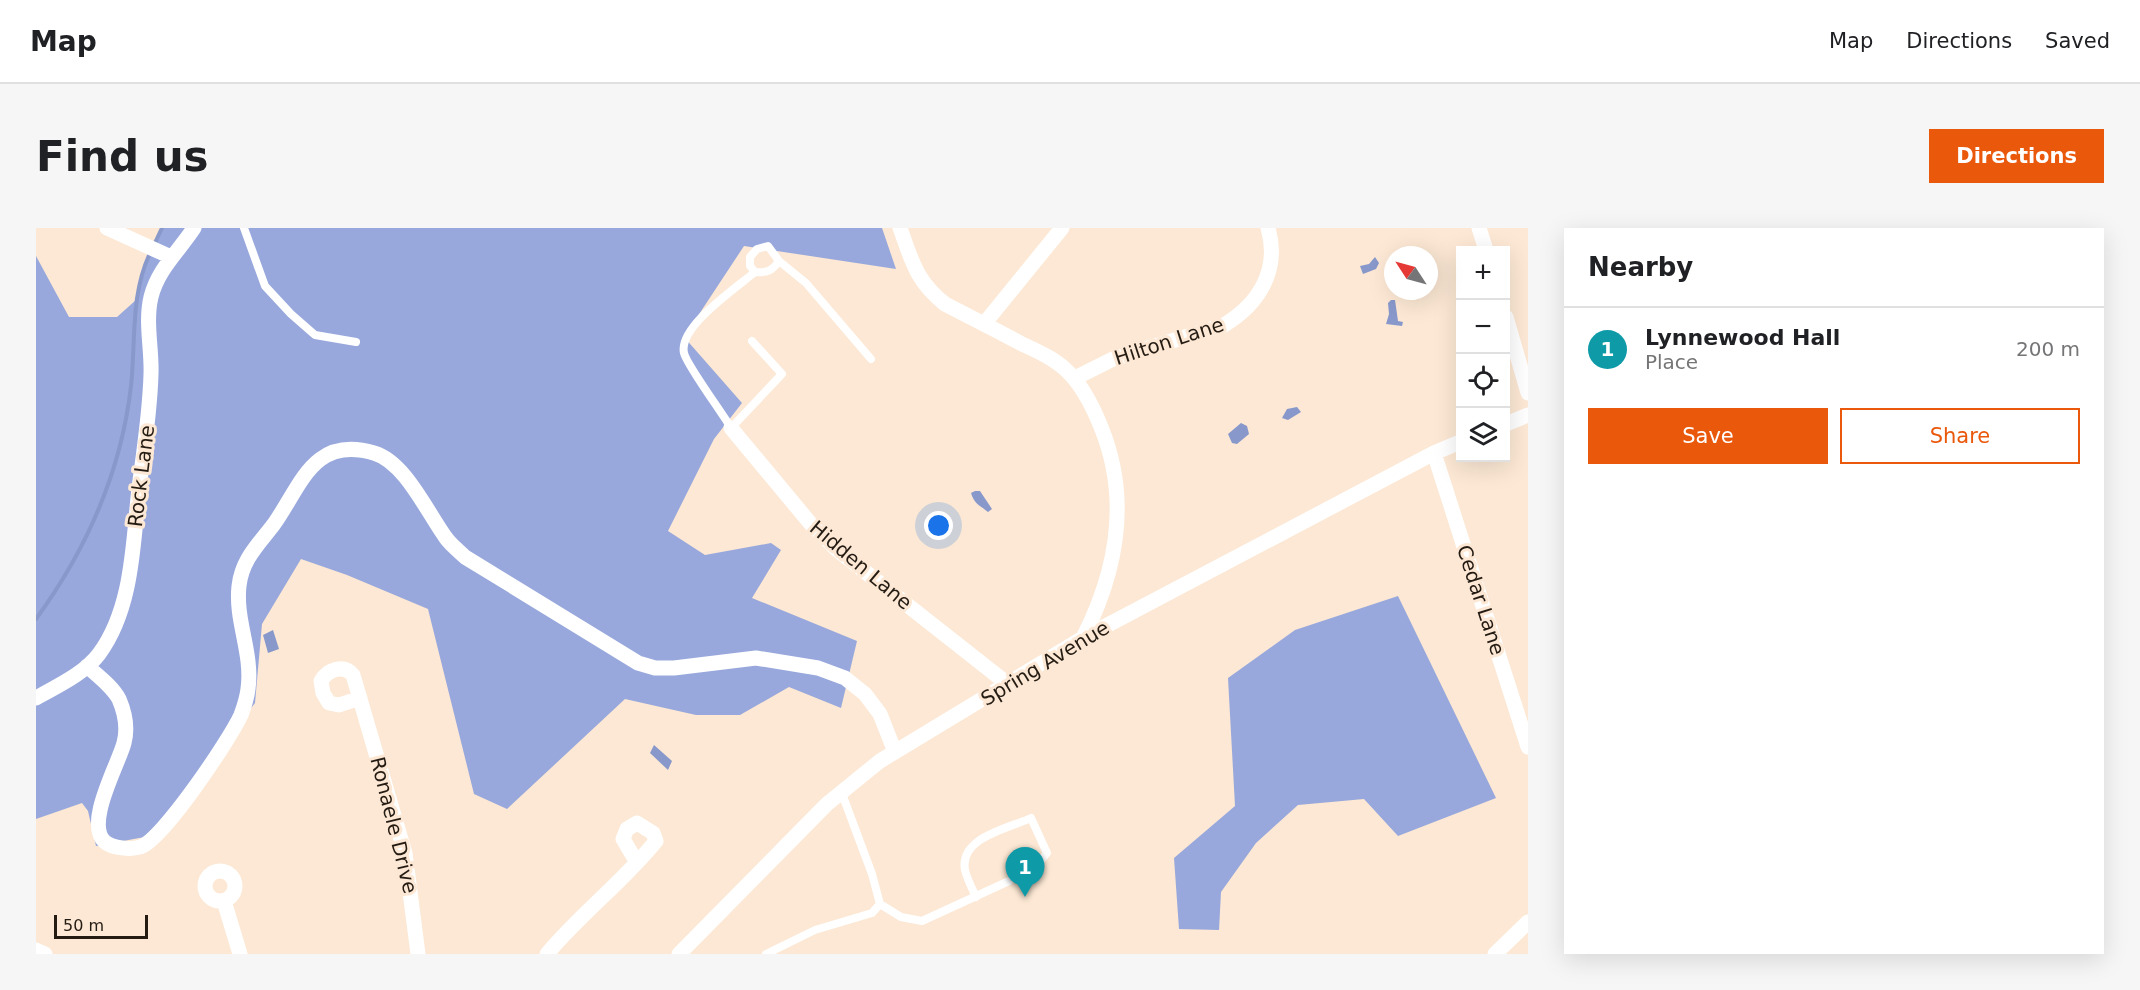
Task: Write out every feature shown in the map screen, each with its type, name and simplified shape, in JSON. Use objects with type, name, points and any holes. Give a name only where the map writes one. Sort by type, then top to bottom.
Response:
[{"type":"street","points":[[107,228],[167,255]]},
{"type":"street","name":"Rock Lane","points":[[36,698],[87,666],[100,653],[111,634],[125,591],[148,411],[151,373],[148,318],[151,296],[167,255],[194,228]]},
{"type":"street","points":[[900,228],[918,278],[924,286],[945,304],[1056,361],[1075,378],[1095,412],[1106,439],[1118,495],[1118,525],[1113,558],[1102,597],[1083,638]]},
{"type":"street","points":[[984,324],[1062,228]]},
{"type":"street","name":"Hilton Lane","points":[[1075,378],[1113,359],[1224,325],[1238,316],[1253,302],[1268,275],[1273,250],[1268,228]]},
{"type":"street","points":[[1479,228],[1485,246]]},
{"type":"street","points":[[1510,331],[1528,393]]},
{"type":"street","points":[[1510,422],[1528,415]]},
{"type":"street","name":"Hidden Lane","points":[[731,428],[810,524],[835,548],[1009,685]]},
{"type":"street","name":"Spring Avenue","points":[[679,954],[841,791],[895,752],[1009,685],[1083,638],[1434,453],[1456,444]]},
{"type":"street","points":[[87,666],[117,696],[126,725],[124,742],[108,778],[103,801],[101,834],[104,842],[115,846],[140,848],[151,841],[185,799],[208,768],[241,714],[248,689],[249,670],[244,634],[239,624],[237,598],[241,571],[246,561],[275,523],[308,468],[332,453],[356,450],[375,453],[401,471],[448,540],[465,557],[621,654],[655,668],[700,666],[756,658],[827,671],[846,678],[865,694],[880,714],[895,752]]},
{"type":"street","name":"Cedar Lane","points":[[1434,453],[1528,747]]},
{"type":"street","name":"Ronaele Drive","points":[[360,698],[405,853],[418,954]]},
{"type":"street","points":[[547,954],[636,861]]},
{"type":"street","points":[[224,901],[240,954]]},
{"type":"street","points":[[1496,954],[1528,922]]},
{"type":"street","points":[[36,950],[45,954]]},
{"type":"lane","points":[[244,228],[265,286],[291,314],[315,335],[356,342]]},
{"type":"lane","points":[[779,261],[774,269],[766,273],[755,272],[750,266],[750,257],[758,249],[768,246],[779,261],[806,283],[871,359]]},
{"type":"lane","points":[[752,341],[782,374],[731,428],[684,354],[685,338],[692,327],[755,272]]},
{"type":"lane","points":[[841,791],[865,853],[880,904],[901,917],[922,921],[1009,881]]},
{"type":"lane","points":[[976,897],[965,870],[965,859],[970,847],[996,832],[1031,818],[1047,853],[1037,865],[1021,876]]},
{"type":"lane","points":[[765,954],[815,930],[872,913],[880,904]]},
{"type":"shaded area","points":[[162,228],[882,228],[896,269],[744,246],[684,337],[742,403],[714,439],[668,531],[705,555],[771,543],[781,550],[752,598],[857,641],[841,708],[789,687],[740,715],[696,715],[625,699],[507,809],[474,794],[428,609],[347,575],[301,559],[262,624],[255,703],[150,836],[96,846],[88,811],[82,803],[36,819],[36,256],[69,317],[117,317],[136,300],[149,256]]},
{"type":"shaded area","points":[[1375,257],[1379,263],[1376,269],[1363,274],[1360,266],[1369,264]]},
{"type":"shaded area","points":[[1395,300],[1398,321],[1403,322],[1402,326],[1386,324],[1389,314],[1388,303]]},
{"type":"shaded area","points":[[1297,407],[1301,412],[1288,420],[1282,418],[1287,409]]},
{"type":"shaded area","points":[[1241,423],[1247,426],[1249,434],[1237,444],[1232,443],[1228,434]]},
{"type":"shaded area","points":[[980,491],[992,509],[988,512],[976,502],[971,493]]},
{"type":"shaded area","points":[[1398,596],[1496,798],[1398,836],[1364,799],[1298,805],[1256,843],[1221,892],[1219,930],[1179,929],[1174,858],[1235,806],[1228,678],[1295,630]]},
{"type":"shaded area","points":[[273,630],[279,649],[268,653],[263,635]]},
{"type":"shaded area","points":[[654,745],[672,761],[668,770],[650,753]]},
{"type":"waterway","points":[[154,245],[162,228]]},
{"type":"waterway","points":[[36,619],[86,537],[110,479],[119,449],[131,386],[137,300],[144,267],[151,251]]},
{"type":"place","name":"Lynnewood Hall","points":[[1025,897]]}]
